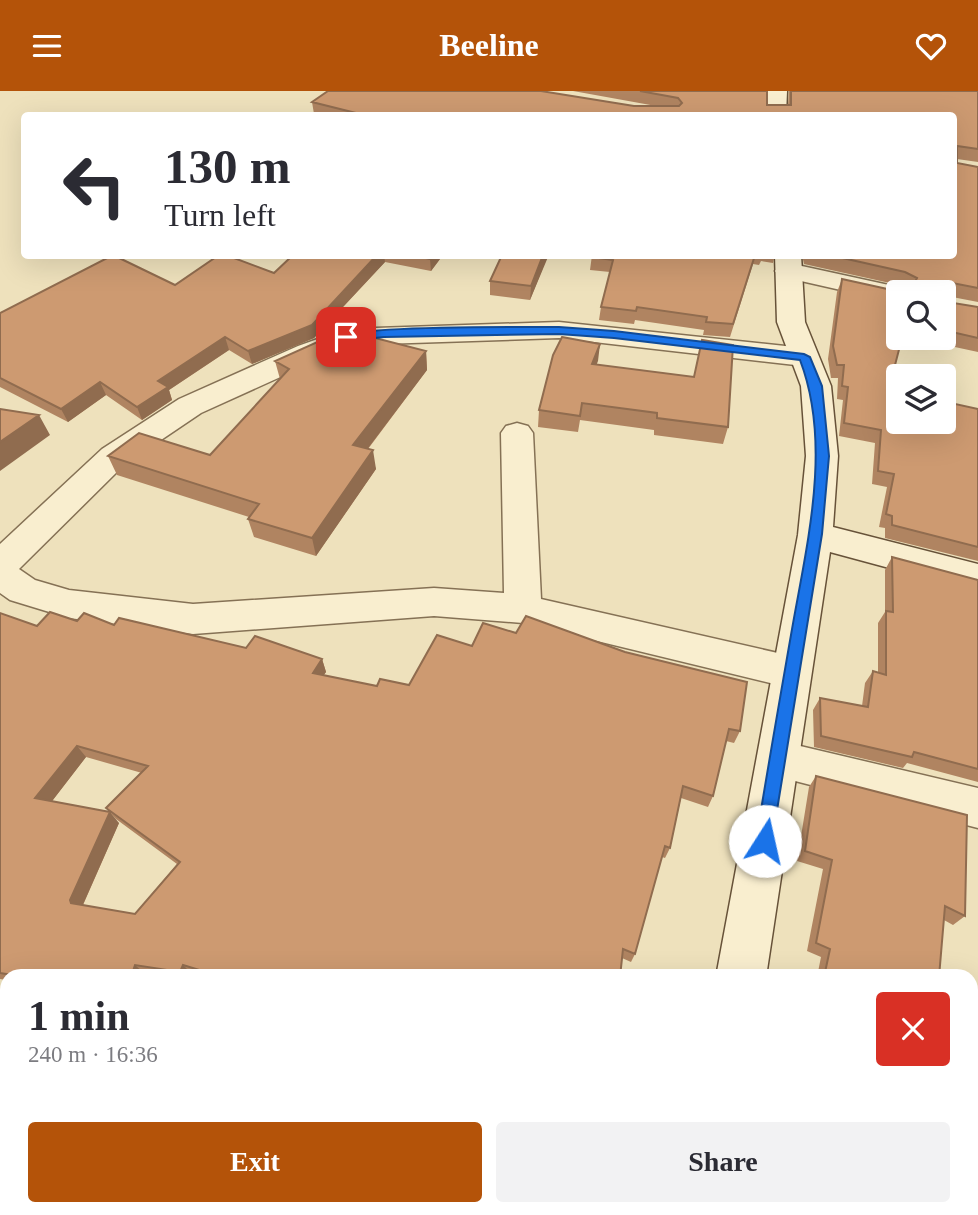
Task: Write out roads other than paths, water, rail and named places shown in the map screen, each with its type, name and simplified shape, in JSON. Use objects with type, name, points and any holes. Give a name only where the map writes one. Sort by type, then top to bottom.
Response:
[{"type":"street","points":[[776,112],[777,91]]},
{"type":"street","points":[[742,969],[815,534],[822,456],[816,386],[791,322],[788,263],[886,292]]},
{"type":"street","points":[[0,566],[32,532],[124,450],[190,406],[346,337],[559,330],[804,357]]},
{"type":"street","points":[[517,433],[523,609]]},
{"type":"street","points":[[815,534],[978,577]]},
{"type":"street","points":[[0,574],[23,590],[69,604],[193,619],[434,602],[523,609],[791,672]]},
{"type":"street","points":[[779,760],[978,808]]}]
